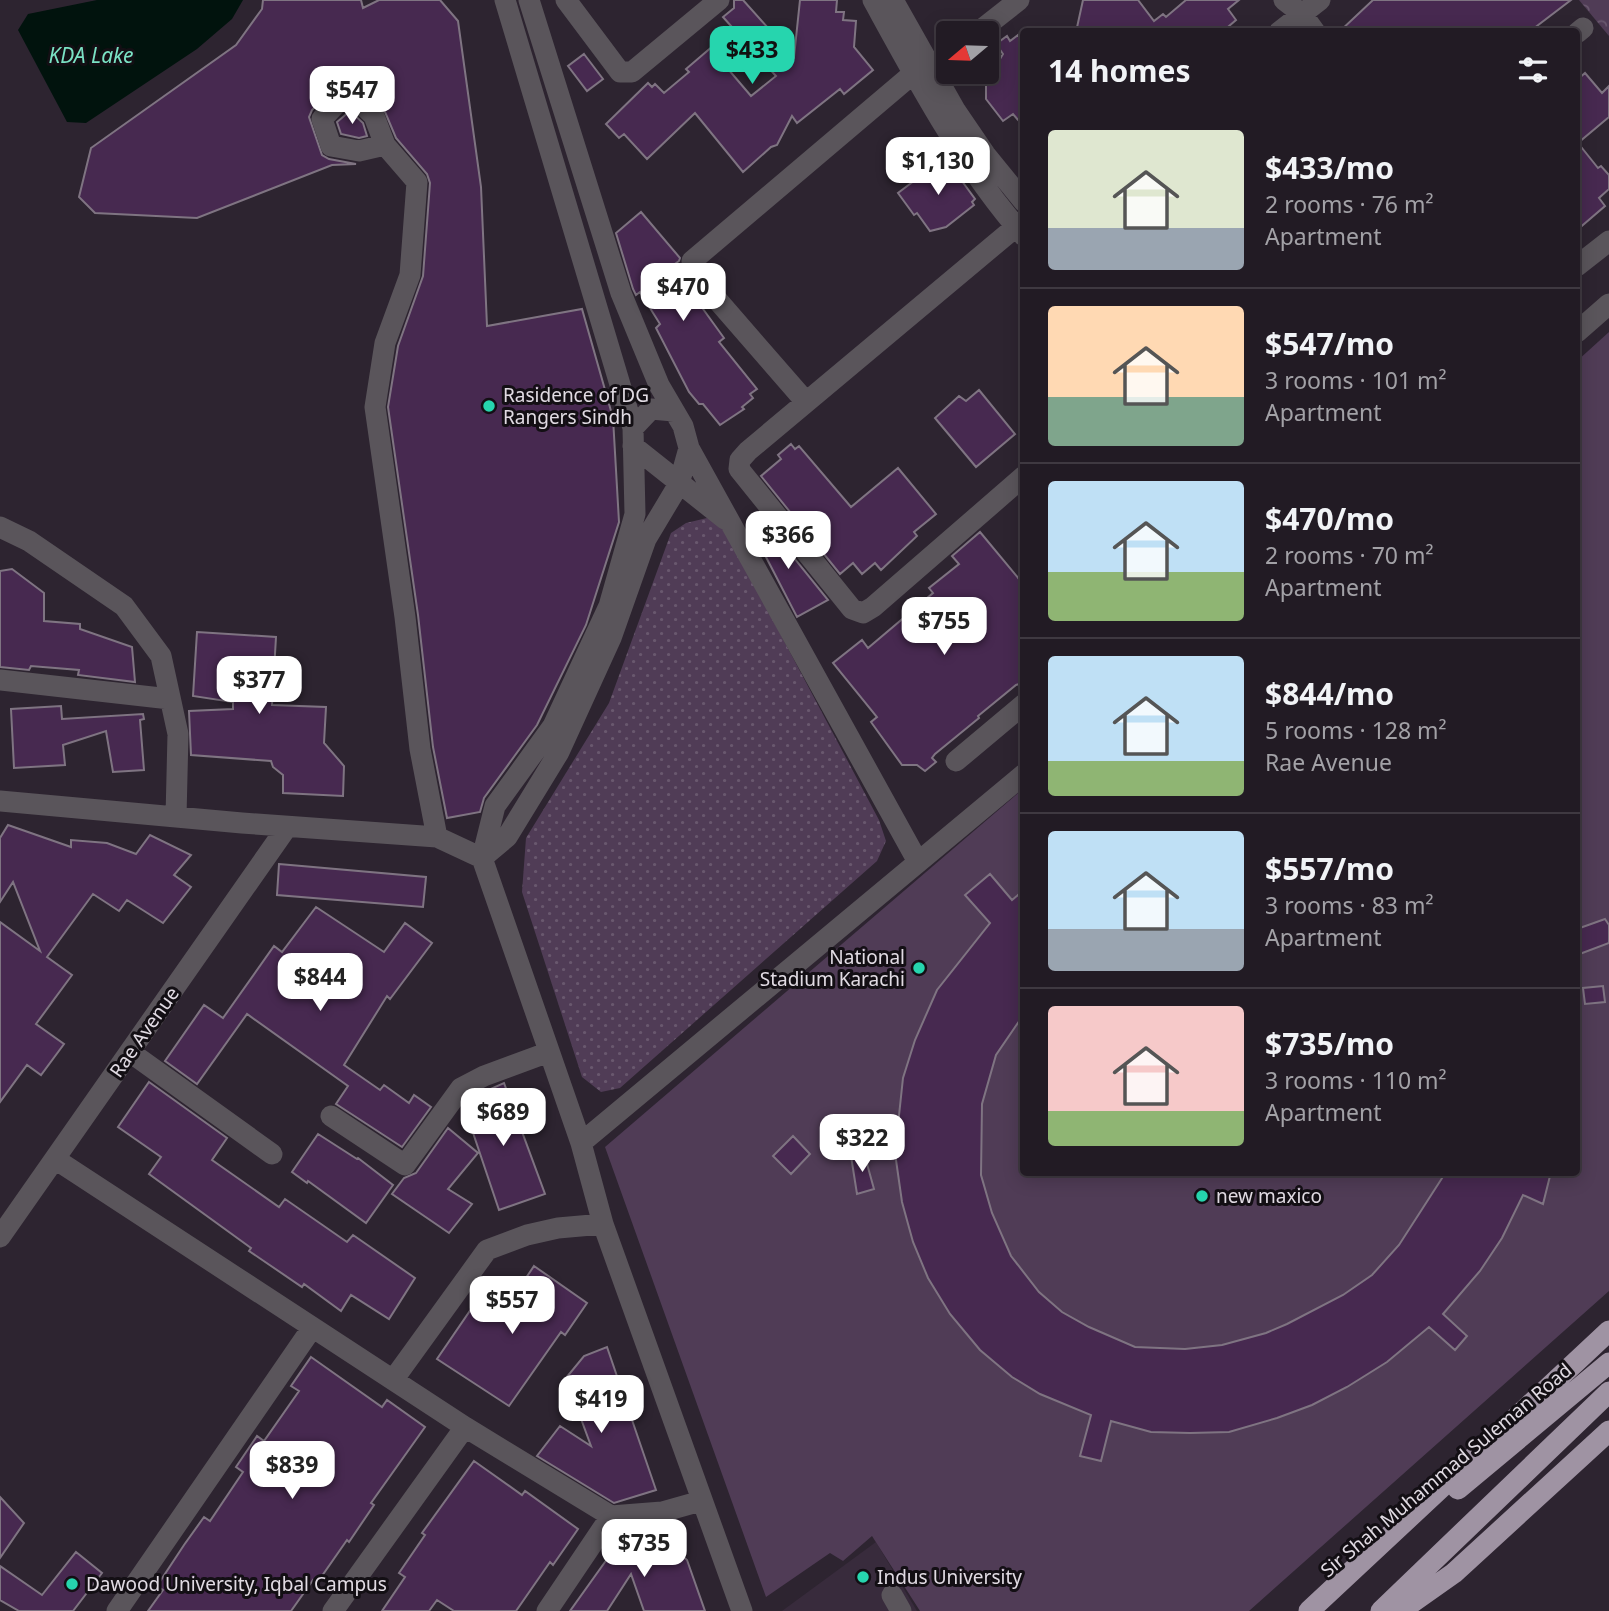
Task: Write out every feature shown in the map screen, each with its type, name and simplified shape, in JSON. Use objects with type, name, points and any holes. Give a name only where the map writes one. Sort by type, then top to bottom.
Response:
[{"type":"highway","points":[[1310,1611],[1609,1331]]},
{"type":"highway","name":"Sir Shah Muhammad Suleman Road","points":[[1310,1611],[1609,1363]]},
{"type":"highway","points":[[1381,1611],[1609,1392]]},
{"type":"highway","points":[[1400,1611],[1454,1573],[1609,1431]]},
{"type":"street","points":[[505,0],[633,437],[635,514],[609,606],[553,726],[495,806],[482,858],[582,1143],[603,1224],[742,1611]]},
{"type":"street","points":[[529,0],[621,293],[659,385],[683,426],[689,448],[918,862]]},
{"type":"street","points":[[566,0],[620,72],[626,74],[632,72],[719,0]]},
{"type":"street","points":[[873,0],[920,67],[956,110],[1020,197]]},
{"type":"street","points":[[893,0],[920,67],[960,152],[1020,227]]},
{"type":"street","points":[[992,21],[1019,0]]},
{"type":"street","points":[[1273,0],[1279,28]]},
{"type":"street","points":[[1284,0],[1302,14],[1312,28]]},
{"type":"street","points":[[1285,28],[1320,0]]},
{"type":"street","points":[[806,402],[693,272],[692,261],[920,67]]},
{"type":"street","points":[[385,145],[417,182],[410,275],[385,343],[375,407],[405,617],[420,749],[437,837]]},
{"type":"street","points":[[1020,229],[748,451],[740,460],[739,469],[852,609],[863,613],[1020,479]]},
{"type":"street","points":[[1580,265],[1609,242]]},
{"type":"street","points":[[1580,329],[1609,304]]},
{"type":"street","points":[[633,437],[651,409],[674,411]]},
{"type":"street","points":[[633,437],[679,484],[731,523]]},
{"type":"street","points":[[482,858],[507,837],[559,752],[611,638],[646,539],[679,484],[689,448]]},
{"type":"street","points":[[660,516],[706,504]]},
{"type":"street","points":[[0,527],[29,541],[124,606],[161,656],[178,734],[176,817]]},
{"type":"street","points":[[0,680],[170,699]]},
{"type":"street","points":[[956,761],[1020,707]]},
{"type":"street","points":[[582,1143],[1020,777]]},
{"type":"street","points":[[0,801],[287,827],[437,837],[482,858]]},
{"type":"street","name":"Rae Avenue","points":[[2,1231],[287,827]]},
{"type":"street","points":[[130,1052],[272,1154]]},
{"type":"street","points":[[331,1116],[405,1165],[461,1088],[484,1076],[549,1052]]},
{"type":"street","points":[[55,1159],[465,1427],[611,1516],[662,1512],[701,1501]]},
{"type":"street","points":[[393,1380],[487,1250],[527,1234],[603,1224]]},
{"type":"street","points":[[117,1611],[312,1328]]},
{"type":"street","points":[[333,1611],[465,1427]]},
{"type":"street","points":[[547,1611],[611,1516]]},
{"type":"shaded area","name":"Indus University","points":[[876,1542],[917,1611],[782,1611]]},
{"type":"green space","points":[[1579,0],[1609,0],[1609,36]]},
{"type":"green space","name":"National Stadium Karachi","points":[[1609,332],[1609,1291],[1249,1611],[920,1611],[872,1536],[843,1561],[830,1553],[766,1597],[605,1147],[1020,791],[1020,1176],[1580,1176],[1580,358]]},
{"type":"green space","points":[[707,518],[723,526],[879,820],[886,841],[877,861],[620,1088],[601,1092],[582,1077],[522,892],[526,838],[609,703],[671,533],[686,523]]},
{"type":"water","name":"KDA Lake","points":[[97,0],[243,0],[232,19],[197,49],[86,123],[67,122],[18,30],[28,14]]},
{"type":"building","name":"Rasidence of DG Rangers Sindh","points":[[263,0],[361,0],[363,8],[379,0],[440,0],[458,21],[481,187],[487,326],[582,309],[613,418],[619,522],[586,625],[537,725],[484,798],[480,812],[447,818],[433,747],[418,615],[388,407],[398,346],[423,276],[430,183],[427,174],[396,138],[383,107],[355,83],[329,93],[312,110],[309,117],[322,155],[356,164],[332,165],[197,218],[95,213],[79,197],[91,148],[236,45],[262,9]]},
{"type":"building","points":[[734,0],[743,0],[794,57],[800,0],[837,0],[836,12],[844,12],[843,20],[856,21],[854,47],[873,70],[844,94],[840,89],[797,123],[792,116],[777,145],[771,147],[743,172],[695,113],[647,159],[624,134],[619,138],[606,124],[648,83],[652,87],[655,84],[664,93],[689,72],[686,69],[713,46],[725,60],[722,62],[751,96],[776,76],[723,17],[734,8]]},
{"type":"building","points":[[1083,0],[1138,0],[1154,21],[1163,14],[1166,17],[1186,0],[1239,0],[1228,9],[1236,20],[1227,28],[1077,28]]},
{"type":"building","points":[[1373,0],[1571,0],[1534,28],[1343,28]]},
{"type":"building","points":[[1018,35],[1020,38],[1020,122],[1013,114],[1003,121],[986,99],[986,84],[999,84],[999,61],[1003,54],[999,42],[1007,36],[1010,41]]},
{"type":"building","points":[[584,54],[603,79],[587,91],[568,66]]},
{"type":"building","points":[[1585,73],[1602,93],[1609,86],[1609,117],[1580,141],[1580,77]]},
{"type":"building","points":[[350,111],[363,123],[367,136],[359,138],[341,134],[337,122]]},
{"type":"building","points":[[1580,146],[1598,168],[1601,166],[1609,175],[1609,189],[1599,198],[1605,206],[1580,227]]},
{"type":"building","points":[[947,156],[950,174],[959,177],[975,199],[972,202],[974,205],[946,227],[930,231],[898,193]]},
{"type":"building","points":[[641,212],[680,258],[672,266],[724,338],[719,342],[757,389],[750,394],[753,398],[742,407],[744,409],[720,425],[689,392],[656,328],[660,324],[640,292],[636,295],[633,289],[616,233]]},
{"type":"building","points":[[979,390],[1015,434],[976,467],[935,418],[959,396],[966,401]]},
{"type":"building","points":[[791,444],[795,449],[799,446],[851,507],[898,468],[936,514],[914,532],[917,536],[881,570],[875,563],[862,574],[853,563],[840,574],[761,476],[781,459],[778,455]]},
{"type":"building","points":[[761,517],[828,600],[797,617],[750,526]]},
{"type":"building","points":[[980,532],[1020,580],[1020,684],[935,754],[932,758],[936,762],[925,771],[917,765],[902,765],[871,722],[877,717],[833,663],[862,640],[868,648],[933,593],[929,588],[959,564],[952,556]]},
{"type":"building","points":[[12,569],[44,593],[44,621],[80,624],[80,629],[132,647],[135,682],[78,675],[79,670],[31,666],[29,670],[0,667],[0,571]]},
{"type":"building","points":[[197,632],[276,637],[272,705],[326,707],[324,743],[344,766],[343,796],[283,793],[283,775],[273,767],[271,761],[191,755],[189,711],[233,709],[233,702],[193,696]]},
{"type":"building","points":[[61,706],[62,719],[143,714],[144,719],[140,720],[144,770],[113,772],[106,731],[63,745],[65,765],[14,768],[11,709]]},
{"type":"building","points":[[8,825],[71,847],[71,840],[107,843],[136,854],[150,835],[191,855],[174,875],[191,887],[163,923],[127,900],[119,911],[93,894],[47,957],[72,975],[36,1024],[64,1044],[41,1075],[27,1065],[0,1102],[0,922],[40,951],[13,882],[0,902],[0,838]]},
{"type":"building","points":[[279,864],[426,877],[423,907],[277,895]]},
{"type":"building","points":[[990,874],[1012,900],[1020,893],[1020,1020],[996,1055],[982,1104],[981,1175],[992,1213],[1011,1256],[1039,1292],[1062,1312],[1135,1347],[1185,1349],[1222,1345],[1266,1333],[1287,1324],[1343,1295],[1372,1275],[1399,1245],[1443,1176],[1550,1176],[1543,1204],[1523,1195],[1502,1238],[1480,1271],[1443,1314],[1467,1336],[1455,1350],[1429,1327],[1387,1362],[1347,1387],[1312,1405],[1277,1418],[1229,1432],[1190,1433],[1151,1432],[1111,1421],[1101,1461],[1080,1456],[1091,1415],[1040,1394],[1012,1377],[980,1350],[950,1314],[928,1278],[913,1242],[902,1202],[895,1153],[903,1078],[915,1040],[937,990],[990,923],[965,895]]},
{"type":"building","points":[[316,907],[384,952],[405,923],[432,943],[390,999],[387,996],[344,1065],[380,1090],[384,1085],[409,1103],[414,1095],[431,1107],[402,1147],[336,1104],[348,1086],[247,1014],[197,1084],[165,1061],[204,1005],[223,1018],[274,946],[282,952]]},
{"type":"building","points":[[1605,919],[1609,925],[1609,943],[1580,954],[1580,928]]},
{"type":"building","points":[[1603,986],[1605,1002],[1585,1004],[1583,988]]},
{"type":"building","points":[[149,1082],[227,1138],[212,1160],[279,1207],[285,1199],[347,1242],[353,1235],[415,1278],[389,1319],[351,1295],[341,1311],[304,1284],[302,1287],[249,1251],[251,1248],[149,1174],[161,1157],[118,1127]]},
{"type":"building","points":[[504,1083],[545,1194],[499,1210],[464,1106],[470,1098]]},
{"type":"building","points":[[448,1128],[478,1153],[448,1189],[472,1204],[449,1233],[392,1194],[404,1178],[416,1173]]},
{"type":"building","points":[[318,1134],[358,1158],[393,1185],[366,1223],[292,1172]]},
{"type":"building","points":[[793,1136],[810,1154],[791,1174],[773,1156]]},
{"type":"building","points":[[864,1153],[874,1189],[857,1194],[851,1156]]},
{"type":"building","points":[[534,1266],[587,1303],[565,1335],[561,1332],[509,1406],[437,1359],[476,1302],[499,1318]]},
{"type":"building","points":[[607,1347],[656,1490],[614,1503],[537,1456],[560,1426],[591,1446],[566,1378],[584,1356]]},
{"type":"building","points":[[311,1357],[382,1407],[387,1400],[425,1427],[371,1503],[374,1505],[349,1542],[347,1540],[317,1583],[313,1580],[291,1611],[148,1611],[163,1590],[157,1586],[184,1545],[204,1517],[210,1521],[243,1472],[236,1467],[257,1436],[264,1441],[299,1391],[291,1386]]},
{"type":"building","points":[[474,1461],[522,1495],[525,1491],[578,1529],[553,1565],[550,1562],[516,1611],[454,1611],[437,1600],[429,1611],[382,1611],[405,1577],[399,1573],[425,1535],[422,1533]]},
{"type":"building","points":[[0,1497],[24,1523],[0,1558]]},
{"type":"building","points":[[638,1536],[651,1537],[669,1544],[687,1560],[705,1611],[644,1611],[631,1574],[607,1611],[570,1611],[615,1548]]},
{"type":"building","name":"Dawood University, Iqbal Campus","points":[[76,1552],[102,1573],[73,1611],[19,1611],[0,1600],[0,1566],[42,1595]]},
{"type":"place","name":"Rasidence of DG Rangers Sindh","points":[[489,406]]},
{"type":"place","name":"National Stadium Karachi","points":[[919,968]]},
{"type":"place","name":"new maxico","points":[[1202,1196]]},
{"type":"place","name":"Indus University","points":[[863,1577]]},
{"type":"place","name":"Dawood University, Iqbal Campus","points":[[72,1584]]}]
